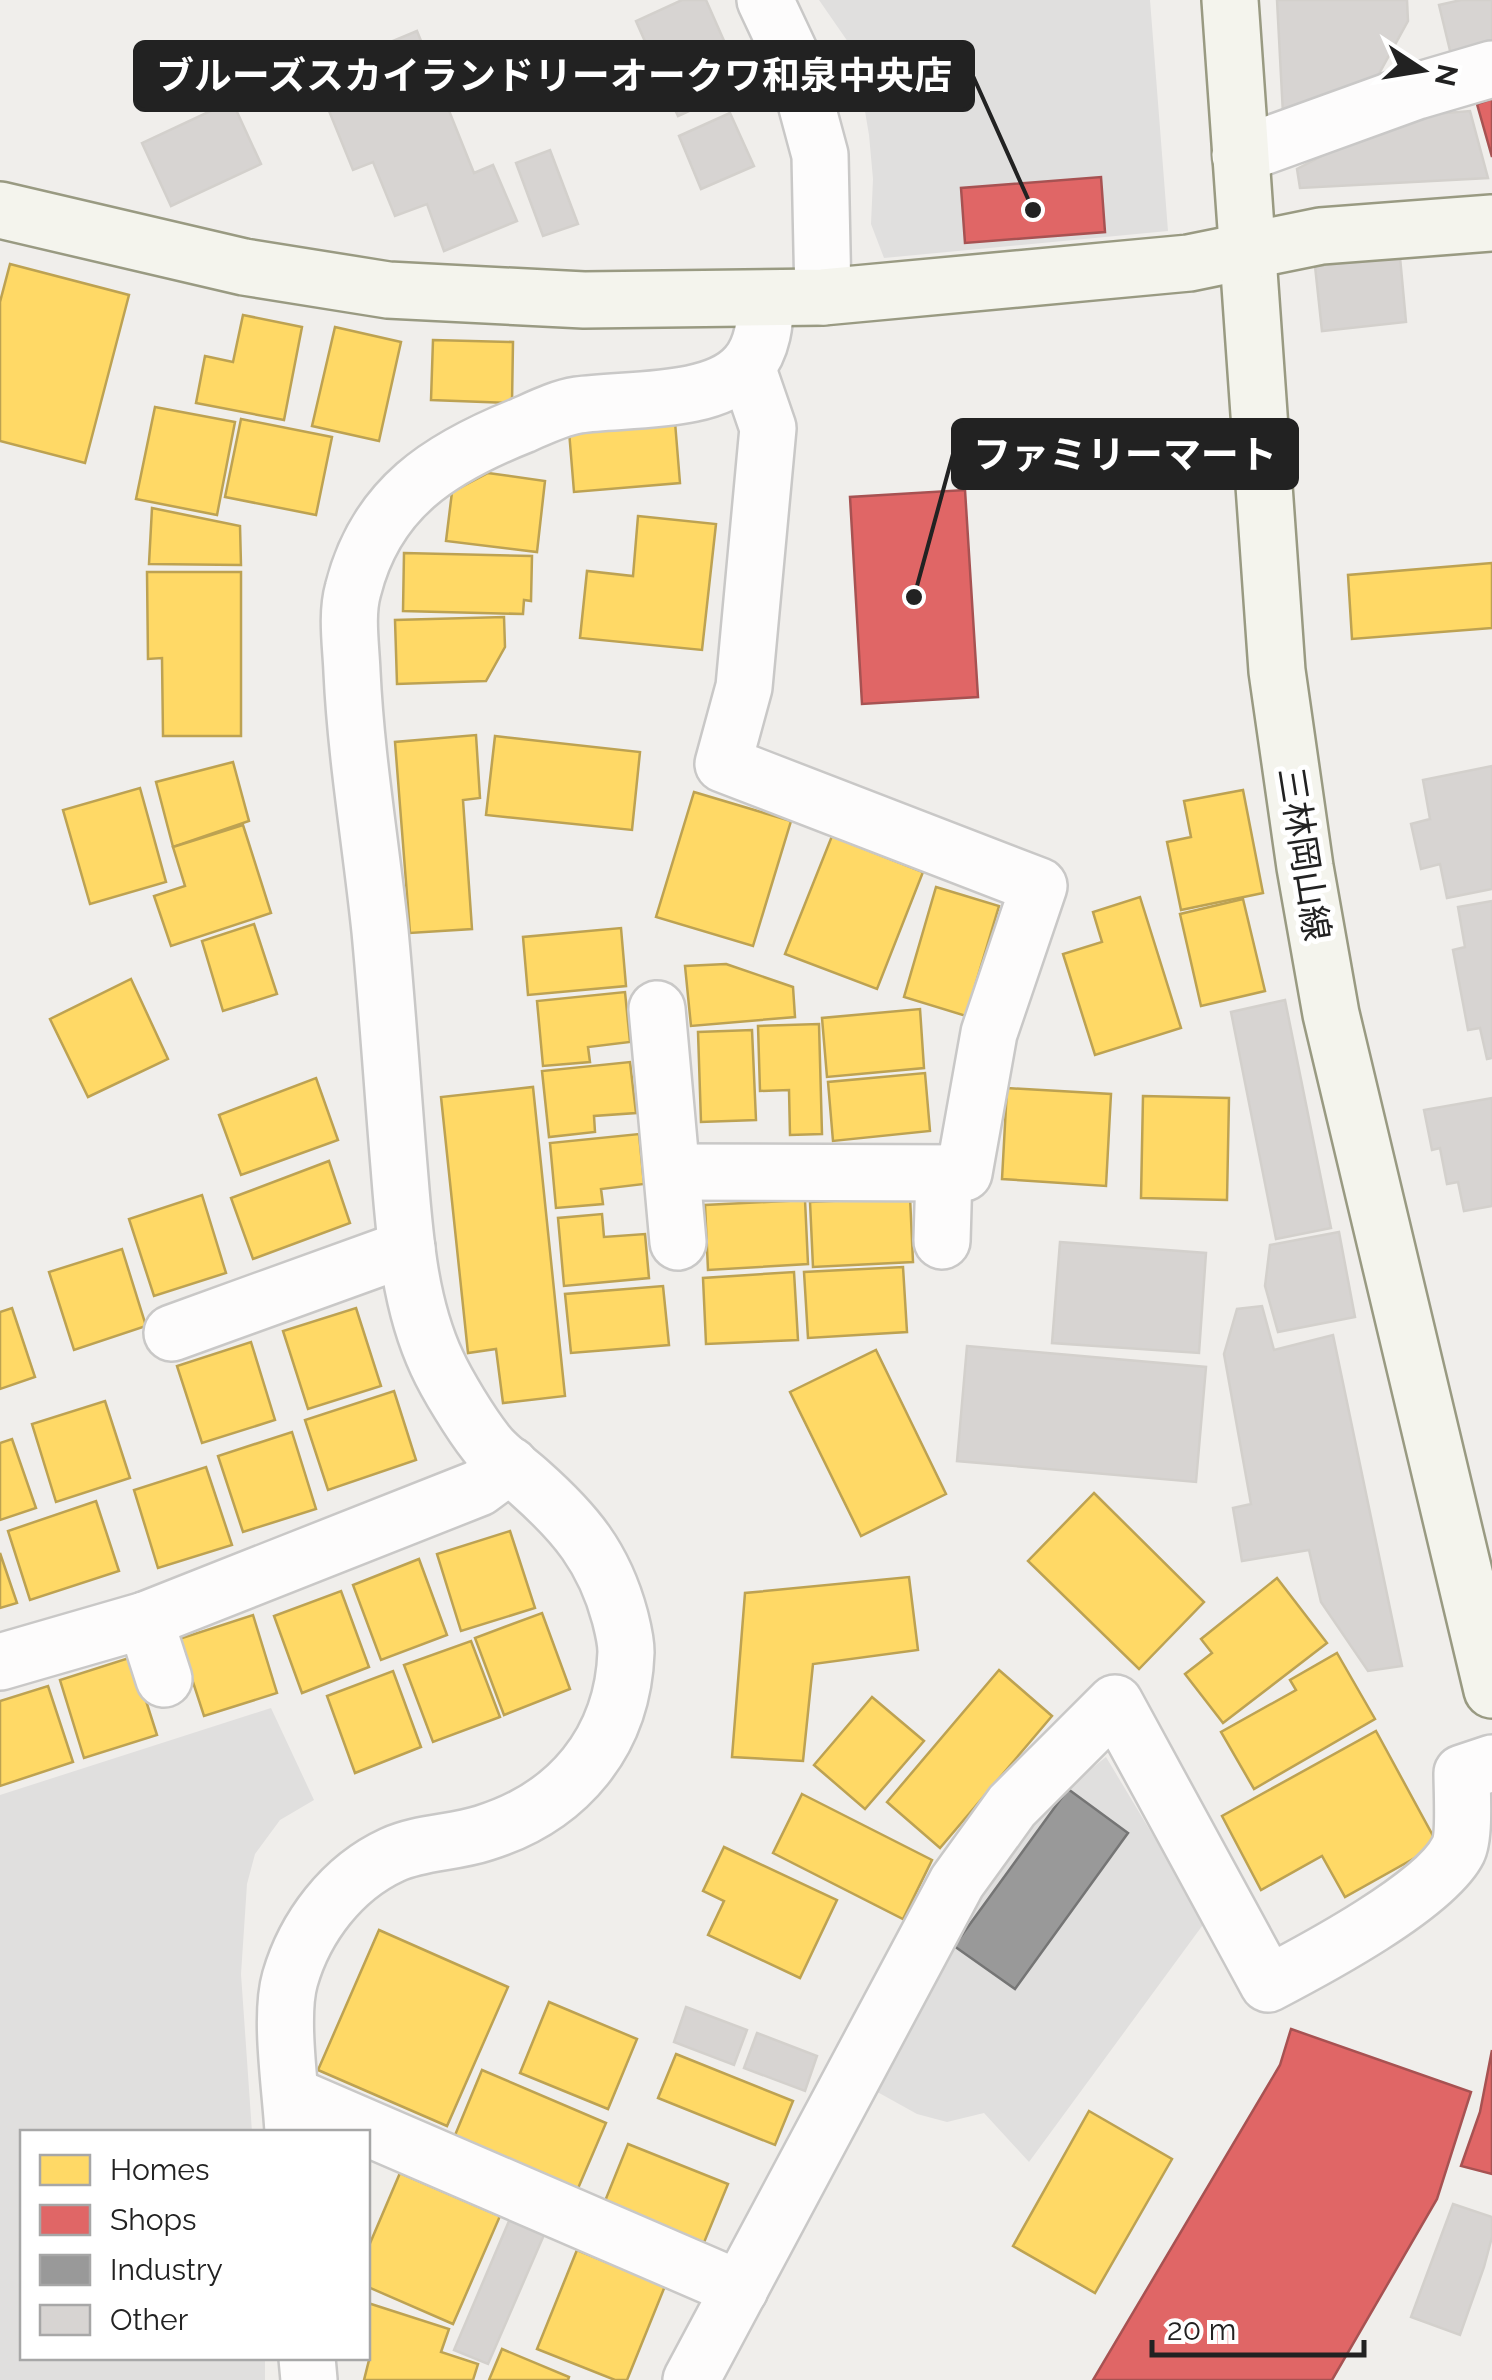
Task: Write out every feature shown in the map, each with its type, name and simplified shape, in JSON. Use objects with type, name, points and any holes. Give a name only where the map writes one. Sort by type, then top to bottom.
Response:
[{"type":"main road","name":"三林岡山線","points":[[1230,0],[1277,671],[1304,868],[1331,1014],[1492,1690]]},
{"type":"main road","points":[[0,210],[244,267],[388,290],[584,300],[823,297],[1188,263],[1321,236],[1492,223]]},
{"type":"street","points":[[766,0],[796,66],[820,155],[823,297]]},
{"type":"street","points":[[1240,155],[1417,91],[1492,70]]},
{"type":"street","points":[[333,2130],[292,2114],[288,1986],[302,1946],[326,1908],[355,1878],[394,1854],[478,1836],[516,1822],[552,1802],[588,1764],[608,1733],[622,1692],[626,1644],[615,1598],[600,1561],[575,1526],[488,1446],[438,1365],[423,1326],[408,1248],[380,932],[354,705],[351,595],[367,547],[389,511],[418,480],[458,454],[568,406],[689,396],[715,388],[747,367],[764,332],[766,299]]},
{"type":"street","points":[[673,1172],[964,1173],[989,1033],[1039,886],[722,764],[744,687],[768,428],[747,367]]},
{"type":"street","points":[[657,1009],[678,1242]]},
{"type":"street","points":[[942,1241],[944,1173]]},
{"type":"street","points":[[172,1333],[408,1248]]},
{"type":"street","points":[[0,1662],[145,1620],[479,1488],[510,1465]]},
{"type":"street","points":[[145,1620],[164,1680]]},
{"type":"street","points":[[691,2380],[957,1882],[1012,1806],[1115,1703],[1268,1984],[1334,1950],[1432,1882],[1459,1848],[1462,1773],[1492,1762]]},
{"type":"street","points":[[370,2145],[740,2290]]},
{"type":"shaded area","points":[[819,0],[1150,0],[1168,231],[884,258],[871,224],[873,179],[869,135],[855,52]]},
{"type":"shaded area","points":[[271,1708],[314,1800],[280,1820],[255,1854],[247,1884],[241,1974],[252,2130],[20,2130],[20,2360],[265,2360],[265,2380],[0,2380],[0,1795]]},
{"type":"shaded area","points":[[1106,1757],[1205,1922],[1029,2162],[984,2113],[947,2122],[917,2114],[872,2089],[974,1894],[1048,1803]]},
{"type":"building: Homes","points":[[10,264],[129,295],[85,463],[0,441],[0,302]]},
{"type":"building: Homes","points":[[243,315],[302,327],[284,420],[196,403],[205,356],[233,362]]},
{"type":"building: Homes","points":[[335,327],[401,342],[379,441],[312,426]]},
{"type":"building: Homes","points":[[433,340],[513,342],[512,403],[431,400]]},
{"type":"building: Homes","points":[[155,407],[235,422],[217,515],[136,499]]},
{"type":"building: Homes","points":[[241,419],[332,437],[316,515],[225,497]]},
{"type":"building: Homes","points":[[675,422],[680,483],[574,492],[569,431]]},
{"type":"building: Homes","points":[[488,473],[545,481],[537,552],[446,541],[452,492]]},
{"type":"building: Homes","points":[[152,508],[240,526],[241,565],[149,564]]},
{"type":"building: Homes","points":[[638,516],[716,524],[702,650],[580,638],[587,571],[633,576]]},
{"type":"building: Homes","points":[[404,553],[532,556],[531,601],[524,600],[523,614],[403,611]]},
{"type":"building: Homes","points":[[1492,563],[1492,628],[1352,639],[1348,575]]},
{"type":"building: Homes","points":[[147,572],[241,572],[241,736],[163,736],[162,658],[148,659]]},
{"type":"building: Homes","points":[[504,617],[505,647],[486,681],[397,684],[395,620]]},
{"type":"building: Homes","points":[[476,735],[480,798],[463,800],[472,929],[410,933],[395,742]]},
{"type":"building: Homes","points":[[495,736],[640,752],[632,830],[486,815]]},
{"type":"building: Homes","points":[[233,762],[249,821],[173,847],[156,782]]},
{"type":"building: Homes","points":[[140,788],[166,882],[90,904],[63,810]]},
{"type":"building: Homes","points":[[1243,790],[1263,893],[1181,910],[1167,842],[1191,837],[1184,801]]},
{"type":"building: Homes","points":[[694,792],[791,821],[753,946],[656,917]]},
{"type":"building: Homes","points":[[243,825],[271,913],[171,946],[154,896],[185,886],[173,847]]},
{"type":"building: Homes","points":[[832,836],[923,872],[877,989],[785,954]]},
{"type":"building: Homes","points":[[936,887],[999,906],[966,1016],[904,997]]},
{"type":"building: Homes","points":[[1140,897],[1181,1028],[1095,1055],[1063,954],[1102,942],[1093,912]]},
{"type":"building: Homes","points":[[1243,899],[1265,991],[1201,1006],[1180,914]]},
{"type":"building: Homes","points":[[254,924],[277,994],[223,1011],[202,941]]},
{"type":"building: Homes","points":[[621,928],[626,986],[528,995],[523,937]]},
{"type":"building: Homes","points":[[726,964],[793,987],[795,1017],[691,1026],[685,966]]},
{"type":"building: Homes","points":[[131,979],[168,1059],[88,1097],[50,1019]]},
{"type":"building: Homes","points":[[625,992],[630,1042],[588,1047],[590,1062],[543,1066],[537,1001]]},
{"type":"building: Homes","points":[[920,1009],[924,1068],[827,1077],[822,1018]]},
{"type":"building: Homes","points":[[819,1024],[822,1134],[790,1135],[789,1090],[760,1091],[758,1026]]},
{"type":"building: Homes","points":[[752,1030],[756,1120],[701,1122],[698,1032]]},
{"type":"building: Homes","points":[[630,1062],[636,1113],[594,1116],[595,1132],[549,1137],[542,1071]]},
{"type":"building: Homes","points":[[925,1073],[930,1131],[833,1141],[828,1082]]},
{"type":"building: Homes","points":[[316,1078],[338,1140],[241,1175],[219,1115]]},
{"type":"building: Homes","points":[[533,1087],[565,1396],[503,1403],[496,1349],[468,1353],[441,1097]]},
{"type":"building: Homes","points":[[1007,1088],[1111,1094],[1106,1186],[1002,1179]]},
{"type":"building: Homes","points":[[1143,1096],[1229,1098],[1227,1200],[1141,1198]]},
{"type":"building: Homes","points":[[639,1134],[644,1184],[601,1189],[603,1204],[556,1208],[550,1143]]},
{"type":"building: Homes","points":[[329,1161],[350,1223],[253,1259],[231,1198]]},
{"type":"building: Homes","points":[[202,1195],[226,1273],[154,1296],[129,1219]]},
{"type":"building: Homes","points":[[910,1197],[913,1262],[813,1267],[810,1202]]},
{"type":"building: Homes","points":[[805,1200],[808,1264],[708,1270],[705,1205]]},
{"type":"building: Homes","points":[[602,1214],[604,1237],[645,1234],[649,1278],[564,1286],[558,1218]]},
{"type":"building: Homes","points":[[122,1249],[146,1326],[74,1350],[49,1272]]},
{"type":"building: Homes","points":[[903,1267],[907,1332],[808,1338],[804,1272]]},
{"type":"building: Homes","points":[[794,1272],[798,1340],[706,1344],[703,1278]]},
{"type":"building: Homes","points":[[663,1286],[669,1345],[571,1353],[565,1294]]},
{"type":"building: Homes","points":[[12,1308],[35,1377],[0,1389],[0,1312]]},
{"type":"building: Homes","points":[[356,1308],[381,1386],[308,1409],[283,1331]]},
{"type":"building: Homes","points":[[251,1342],[275,1420],[202,1443],[177,1366]]},
{"type":"building: Homes","points":[[876,1350],[946,1494],[861,1536],[790,1392]]},
{"type":"building: Homes","points":[[394,1391],[416,1460],[328,1490],[305,1420]]},
{"type":"building: Homes","points":[[105,1401],[130,1478],[56,1502],[32,1424]]},
{"type":"building: Homes","points":[[292,1432],[316,1509],[243,1532],[218,1456]]},
{"type":"building: Homes","points":[[12,1439],[36,1508],[0,1520],[0,1443]]},
{"type":"building: Homes","points":[[206,1467],[232,1545],[158,1568],[134,1490]]},
{"type":"building: Homes","points":[[1094,1493],[1204,1602],[1139,1669],[1028,1561]]},
{"type":"building: Homes","points":[[96,1501],[119,1571],[30,1600],[8,1531]]},
{"type":"building: Homes","points":[[510,1531],[535,1608],[461,1631],[437,1554]]},
{"type":"building: Homes","points":[[0,1553],[17,1603],[0,1608]]},
{"type":"building: Homes","points":[[419,1559],[447,1635],[381,1660],[353,1585]]},
{"type":"building: Homes","points":[[909,1577],[918,1650],[813,1664],[803,1761],[732,1757],[745,1593]]},
{"type":"building: Homes","points":[[1277,1578],[1327,1643],[1223,1723],[1185,1674],[1212,1653],[1201,1639]]},
{"type":"building: Homes","points":[[341,1591],[369,1667],[302,1693],[274,1616]]},
{"type":"building: Homes","points":[[542,1613],[570,1689],[504,1715],[475,1638]]},
{"type":"building: Homes","points":[[253,1615],[277,1693],[204,1716],[179,1639]]},
{"type":"building: Homes","points":[[471,1641],[500,1717],[433,1742],[404,1665]]},
{"type":"building: Homes","points":[[1337,1653],[1375,1719],[1254,1789],[1221,1732],[1296,1690],[1290,1680]]},
{"type":"building: Homes","points":[[132,1657],[157,1735],[84,1758],[60,1680]]},
{"type":"building: Homes","points":[[999,1670],[1052,1716],[940,1848],[887,1802]]},
{"type":"building: Homes","points":[[393,1671],[421,1747],[355,1773],[327,1696]]},
{"type":"building: Homes","points":[[48,1686],[73,1762],[0,1786],[0,1701]]},
{"type":"building: Homes","points":[[872,1697],[924,1741],[865,1809],[814,1765]]},
{"type":"building: Homes","points":[[1376,1731],[1438,1845],[1345,1897],[1322,1856],[1261,1890],[1222,1816]]},
{"type":"building: Homes","points":[[802,1794],[932,1860],[903,1919],[773,1853]]},
{"type":"building: Homes","points":[[724,1847],[837,1900],[800,1978],[708,1935],[724,1901],[703,1891]]},
{"type":"building: Homes","points":[[379,1930],[508,1987],[447,2126],[318,2070]]},
{"type":"building: Homes","points":[[549,2002],[637,2039],[608,2109],[520,2073]]},
{"type":"building: Homes","points":[[676,2054],[793,2101],[775,2145],[658,2098]]},
{"type":"building: Homes","points":[[482,2070],[606,2123],[576,2193],[453,2140]]},
{"type":"building: Homes","points":[[1089,2111],[1172,2159],[1095,2293],[1013,2246]]},
{"type":"building: Homes","points":[[628,2144],[728,2184],[703,2245],[603,2206]]},
{"type":"building: Homes","points":[[400,2173],[500,2216],[453,2324],[370,2288],[370,2243]]},
{"type":"building: Homes","points":[[577,2250],[665,2286],[627,2380],[615,2380],[537,2349]]},
{"type":"building: Homes","points":[[370,2304],[449,2329],[441,2352],[478,2364],[473,2380],[364,2380],[370,2360]]},
{"type":"building: Homes","points":[[502,2349],[569,2377],[568,2380],[489,2380]]},
{"type":"building: Shops","points":[[1492,99],[1492,157],[1477,104]]},
{"type":"building: Shops","points":[[1101,177],[1105,232],[965,243],[961,188]]},
{"type":"building: Shops","points":[[965,490],[978,697],[862,704],[850,497]]},
{"type":"building: Shops","points":[[1291,2029],[1471,2092],[1437,2199],[1332,2380],[1093,2380],[1280,2065]]},
{"type":"building: Shops","points":[[1492,2050],[1492,2174],[1461,2166],[1480,2112]]},
{"type":"building: Industry","points":[[1068,1789],[1128,1833],[1015,1989],[954,1946]]},
{"type":"building: Other","points":[[682,0],[706,0],[744,86],[678,116],[636,21]]},
{"type":"building: Other","points":[[1277,0],[1407,0],[1408,21],[1369,92],[1283,114]]},
{"type":"building: Other","points":[[1492,0],[1492,53],[1453,63],[1439,5]]},
{"type":"building: Other","points":[[417,31],[474,173],[493,165],[517,221],[444,251],[427,204],[395,216],[373,162],[353,170],[314,74]]},
{"type":"building: Other","points":[[232,101],[261,164],[171,206],[142,143]]},
{"type":"building: Other","points":[[1470,111],[1488,178],[1300,188],[1297,169],[1397,117]]},
{"type":"building: Other","points":[[730,113],[754,166],[701,189],[679,136]]},
{"type":"building: Other","points":[[550,150],[578,224],[543,236],[516,163]]},
{"type":"building: Other","points":[[1400,257],[1406,322],[1322,331],[1315,266]]},
{"type":"building: Other","points":[[1492,766],[1492,889],[1447,898],[1440,864],[1421,869],[1411,824],[1430,819],[1423,780]]},
{"type":"building: Other","points":[[1492,901],[1492,1058],[1487,1059],[1480,1028],[1468,1030],[1453,950],[1465,947],[1458,907]]},
{"type":"building: Other","points":[[1285,1000],[1331,1228],[1276,1239],[1231,1012]]},
{"type":"building: Other","points":[[1492,1098],[1492,1206],[1464,1211],[1458,1182],[1447,1184],[1440,1148],[1432,1150],[1424,1110]]},
{"type":"building: Other","points":[[1339,1232],[1355,1317],[1278,1332],[1265,1286],[1270,1245]]},
{"type":"building: Other","points":[[1060,1242],[1206,1253],[1199,1353],[1052,1343]]},
{"type":"building: Other","points":[[1262,1306],[1274,1350],[1333,1335],[1402,1666],[1368,1671],[1321,1602],[1309,1550],[1242,1561],[1233,1508],[1251,1504],[1224,1354],[1237,1309]]},
{"type":"building: Other","points":[[967,1346],[1206,1367],[1196,1482],[957,1461]]},
{"type":"building: Other","points":[[686,2007],[747,2030],[734,2065],[674,2042]]},
{"type":"building: Other","points":[[757,2033],[817,2056],[805,2091],[744,2068]]},
{"type":"building: Other","points":[[1453,2204],[1492,2217],[1492,2237],[1484,2267],[1460,2335],[1411,2317]]},
{"type":"building: Other","points":[[512,2214],[547,2228],[488,2364],[454,2350]]},
{"type":"place","name":"ブルーズスカイランドリーオークワ和泉中央店","points":[[1033,210]]},
{"type":"place","name":"ファミリーマート","points":[[914,597]]}]
